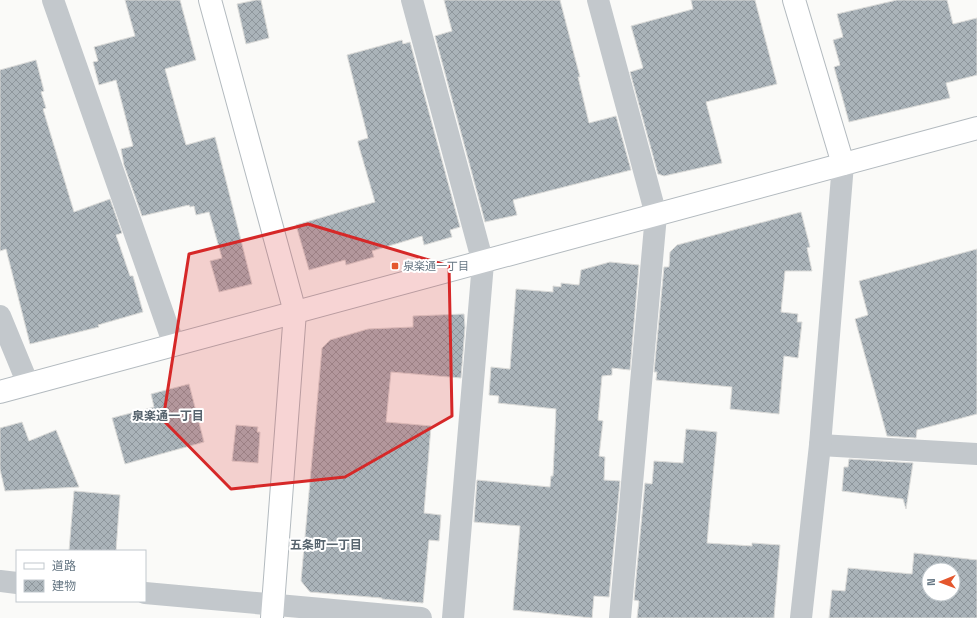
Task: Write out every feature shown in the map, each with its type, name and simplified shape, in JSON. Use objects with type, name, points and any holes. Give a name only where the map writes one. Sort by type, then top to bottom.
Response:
[{"type":"street","points":[[53,0],[174,345]]},
{"type":"street","points":[[210,0],[295,312],[273,611]]},
{"type":"street","points":[[412,0],[483,263],[453,618]]},
{"type":"street","points":[[598,0],[656,215],[620,618]]},
{"type":"street","points":[[794,0],[843,164],[820,445],[801,618]]},
{"type":"street","points":[[0,392],[483,263],[977,128]]},
{"type":"street","points":[[0,316],[28,384]]},
{"type":"street","points":[[820,445],[977,454]]},
{"type":"street","points":[[0,581],[16,583]]},
{"type":"street","points":[[146,594],[273,611],[420,618]]},
{"type":"highlighted area","points":[[308,224],[449,266],[452,416],[345,477],[231,489],[163,420],[189,254]]},
{"type":"building","points":[[125,0],[180,0],[196,60],[165,69],[186,145],[215,137],[252,284],[219,292],[210,261],[222,258],[209,212],[196,215],[194,206],[190,207],[189,205],[142,216],[124,165],[121,149],[133,146],[116,80],[99,85],[93,62],[98,61],[94,47],[135,36]]},
{"type":"building","points":[[261,0],[269,38],[246,44],[237,4]]},
{"type":"building","points":[[444,0],[560,0],[580,77],[578,77],[589,123],[616,116],[631,170],[513,200],[517,215],[485,222],[435,36],[452,31]]},
{"type":"building","points":[[691,0],[755,0],[777,84],[706,102],[722,163],[664,176],[658,174],[630,72],[643,68],[631,26],[693,9]]},
{"type":"building","points":[[897,0],[947,0],[953,24],[977,18],[977,75],[946,83],[950,98],[849,122],[834,67],[840,65],[833,40],[843,37],[837,14]]},
{"type":"building","points":[[402,40],[403,44],[410,42],[460,227],[450,230],[452,237],[424,245],[422,236],[372,251],[374,257],[346,265],[345,260],[309,270],[296,225],[375,202],[358,143],[358,141],[368,138],[347,55]]},
{"type":"building","points":[[36,60],[44,91],[41,92],[46,108],[43,109],[74,212],[110,199],[122,233],[116,235],[130,276],[133,276],[143,312],[98,325],[99,327],[30,344],[6,249],[0,251],[0,70]]},
{"type":"building","points":[[801,212],[810,247],[807,248],[812,271],[785,271],[781,312],[798,314],[797,322],[802,322],[798,358],[784,356],[779,414],[730,409],[732,387],[656,380],[657,372],[654,372],[664,267],[669,267],[670,252],[677,245]]},
{"type":"building","points":[[977,249],[977,414],[917,430],[916,438],[887,436],[855,319],[868,315],[859,281]]},
{"type":"building","points":[[610,262],[639,265],[630,370],[612,368],[612,375],[602,376],[598,420],[603,421],[599,456],[605,457],[604,480],[620,481],[609,597],[594,596],[592,618],[513,610],[520,526],[474,522],[477,480],[550,487],[551,476],[553,476],[556,409],[498,403],[499,396],[489,395],[491,367],[510,369],[516,289],[553,292],[553,286],[561,287],[561,283],[579,285],[581,270]]},
{"type":"building","points":[[464,314],[465,327],[461,378],[391,372],[386,422],[431,426],[424,513],[441,515],[439,541],[429,540],[423,603],[310,592],[301,581],[322,348],[330,340],[368,329],[413,327],[413,316]]},
{"type":"building","points":[[189,384],[204,442],[125,464],[112,418],[154,407],[151,394]]},
{"type":"building","points":[[22,422],[29,441],[56,430],[79,487],[5,491],[0,469],[0,428]]},
{"type":"building","points":[[236,425],[258,427],[257,432],[260,432],[258,463],[232,461]]},
{"type":"building","points":[[686,429],[717,432],[707,543],[752,546],[752,543],[780,545],[774,618],[637,618],[639,601],[634,600],[645,483],[652,484],[654,461],[683,463]]},
{"type":"building","points":[[849,459],[913,463],[906,509],[903,499],[842,491],[844,467],[848,467]]},
{"type":"building","points":[[74,491],[120,495],[116,550],[69,550]]},
{"type":"building","points":[[914,553],[977,560],[977,618],[829,618],[832,590],[845,591],[848,568],[912,574]]},
{"type":"place","name":"泉楽通一丁目","points":[[395,266]]},
{"type":"district","name":"泉楽通一丁目","points":[[168,416]]},
{"type":"district","name":"五条町一丁目","points":[[326,545]]}]
